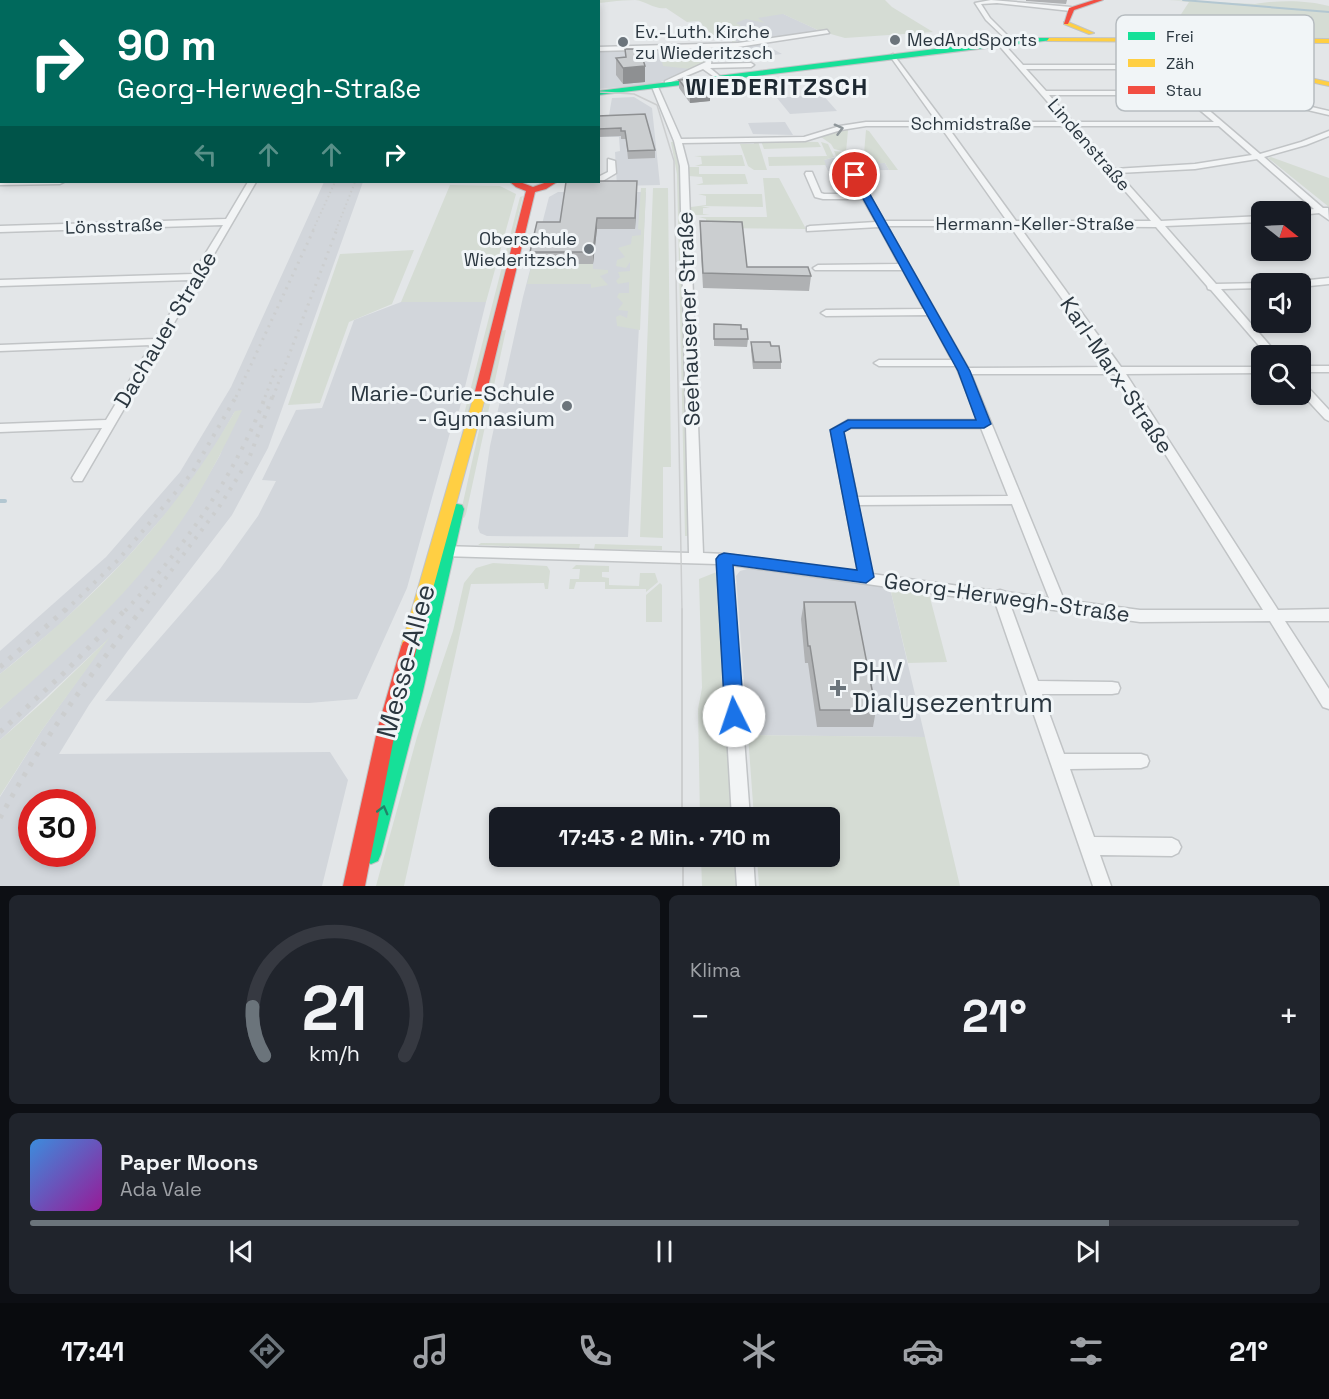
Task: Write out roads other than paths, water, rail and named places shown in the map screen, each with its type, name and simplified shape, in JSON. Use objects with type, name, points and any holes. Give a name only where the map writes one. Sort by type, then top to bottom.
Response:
[{"type":"street","points":[[979,1],[1071,9],[1100,0]]},
{"type":"street","name":"Lindenstraße","points":[[979,1],[978,6],[1021,67],[1264,345]]},
{"type":"street","points":[[1066,23],[1071,9]]},
{"type":"street","points":[[1066,23],[1071,27],[1116,38]]},
{"type":"street","points":[[1024,40],[1024,36],[1066,23]]},
{"type":"street","points":[[600,49],[744,45],[827,32]]},
{"type":"street","points":[[600,92],[720,79],[1004,42],[1116,39]]},
{"type":"street","points":[[1314,41],[1329,41]]},
{"type":"street","points":[[661,84],[704,66],[710,61],[707,55],[684,47]]},
{"type":"street","name":"Karl-Marx-Straße","points":[[893,56],[1118,370],[1329,702]]},
{"type":"street","points":[[704,66],[751,64]]},
{"type":"street","points":[[704,66],[720,79]]},
{"type":"street","points":[[1021,67],[1116,67]]},
{"type":"street","points":[[1314,81],[1329,84]]},
{"type":"street","name":"Seehausener Straße","points":[[661,84],[684,166],[696,556]]},
{"type":"street","points":[[1044,93],[1116,94]]},
{"type":"street","points":[[1314,110],[1329,113]]},
{"type":"street","points":[[1205,111],[1325,209],[1329,217]]},
{"type":"street","name":"Schmidstraße","points":[[678,141],[813,138],[840,128],[866,124],[1221,124]]},
{"type":"street","points":[[1112,171],[1200,166],[1258,156],[1329,133]]},
{"type":"street","points":[[600,179],[612,174],[611,161]]},
{"type":"street","points":[[809,174],[818,195],[823,197],[866,196]]},
{"type":"street","points":[[855,175],[904,267],[962,367],[1058,603]]},
{"type":"street","name":"Dachauer Straße","points":[[78,478],[251,183]]},
{"type":"street","points":[[516,183],[520,187],[531,189],[546,187],[551,183]]},
{"type":"street","name":"Messe-Allee","points":[[360,886],[374,846],[468,440],[531,189]]},
{"type":"street","name":"Hermann-Keller-Straße","points":[[810,229],[881,224],[1160,224],[1251,220]]},
{"type":"street","name":"Lönsstraße","points":[[0,229],[228,222]]},
{"type":"street","points":[[818,268],[904,267]]},
{"type":"street","points":[[0,283],[196,277]]},
{"type":"street","points":[[1311,283],[1329,281]]},
{"type":"street","points":[[1211,287],[1251,285]]},
{"type":"street","points":[[826,313],[930,312]]},
{"type":"street","points":[[0,348],[158,342]]},
{"type":"street","points":[[879,363],[1118,370],[1251,370]]},
{"type":"street","points":[[1311,369],[1329,369]]},
{"type":"street","points":[[1311,397],[1329,417]]},
{"type":"street","points":[[0,428],[108,424]]},
{"type":"street","points":[[866,577],[837,430],[848,424],[984,424]]},
{"type":"street","points":[[852,501],[1016,500]]},
{"type":"street","name":"Georg-Herwegh-Straße","points":[[442,551],[696,556],[1000,595],[1140,616],[1329,615]]},
{"type":"street","name":"Messe-Allee","points":[[354,886],[387,727],[442,551]]},
{"type":"street","points":[[724,559],[740,807]]},
{"type":"street","points":[[1000,595],[1102,886]]},
{"type":"street","points":[[1032,687],[1112,688]]},
{"type":"street","points":[[1057,762],[1141,761]]},
{"type":"street","points":[[1088,846],[1172,847]]},
{"type":"street","points":[[745,867],[746,886]]},
{"type":"waterway","points":[[1183,0],[1329,12]]},
{"type":"waterway","points":[[0,501],[5,501]]},
{"type":"tram line","points":[[600,92],[634,94],[657,105],[674,161],[682,611]]},
{"type":"tram line","points":[[682,611],[682,807]]},
{"type":"tram line","points":[[683,867],[683,886]]},
{"type":"railway","points":[[313,230],[335,183]]},
{"type":"railway","points":[[336,230],[355,183]]},
{"type":"railway","points":[[237,396],[314,229]]},
{"type":"railway","points":[[273,397],[337,229]]},
{"type":"railway","points":[[265,397],[276,369]]},
{"type":"railway","points":[[125,611],[168,562],[206,510],[239,454],[266,395]]},
{"type":"railway","points":[[141,611],[219,507],[248,461],[273,395]]},
{"type":"railway","points":[[65,611],[119,559],[192,473],[237,396]]},
{"type":"railway","points":[[0,667],[66,609]]},
{"type":"railway","points":[[0,732],[66,671],[126,609]]},
{"type":"railway","points":[[0,818],[15,790],[66,710],[142,609]]},
{"type":"place","name":"MedAndSports","points":[[895,40]]},
{"type":"place","name":"Ev.-Luth. Kirche zu Wiederitzsch","points":[[623,42]]},
{"type":"place","name":"Oberschule Wiederitzsch","points":[[589,249]]},
{"type":"place","name":"Marie-Curie-Schule - Gymnasium","points":[[567,406]]},
{"type":"place","name":"PHV Dialysezentrum","points":[[838,688]]},
{"type":"district","name":"WIEDERITZSCH","points":[[777,87]]}]
